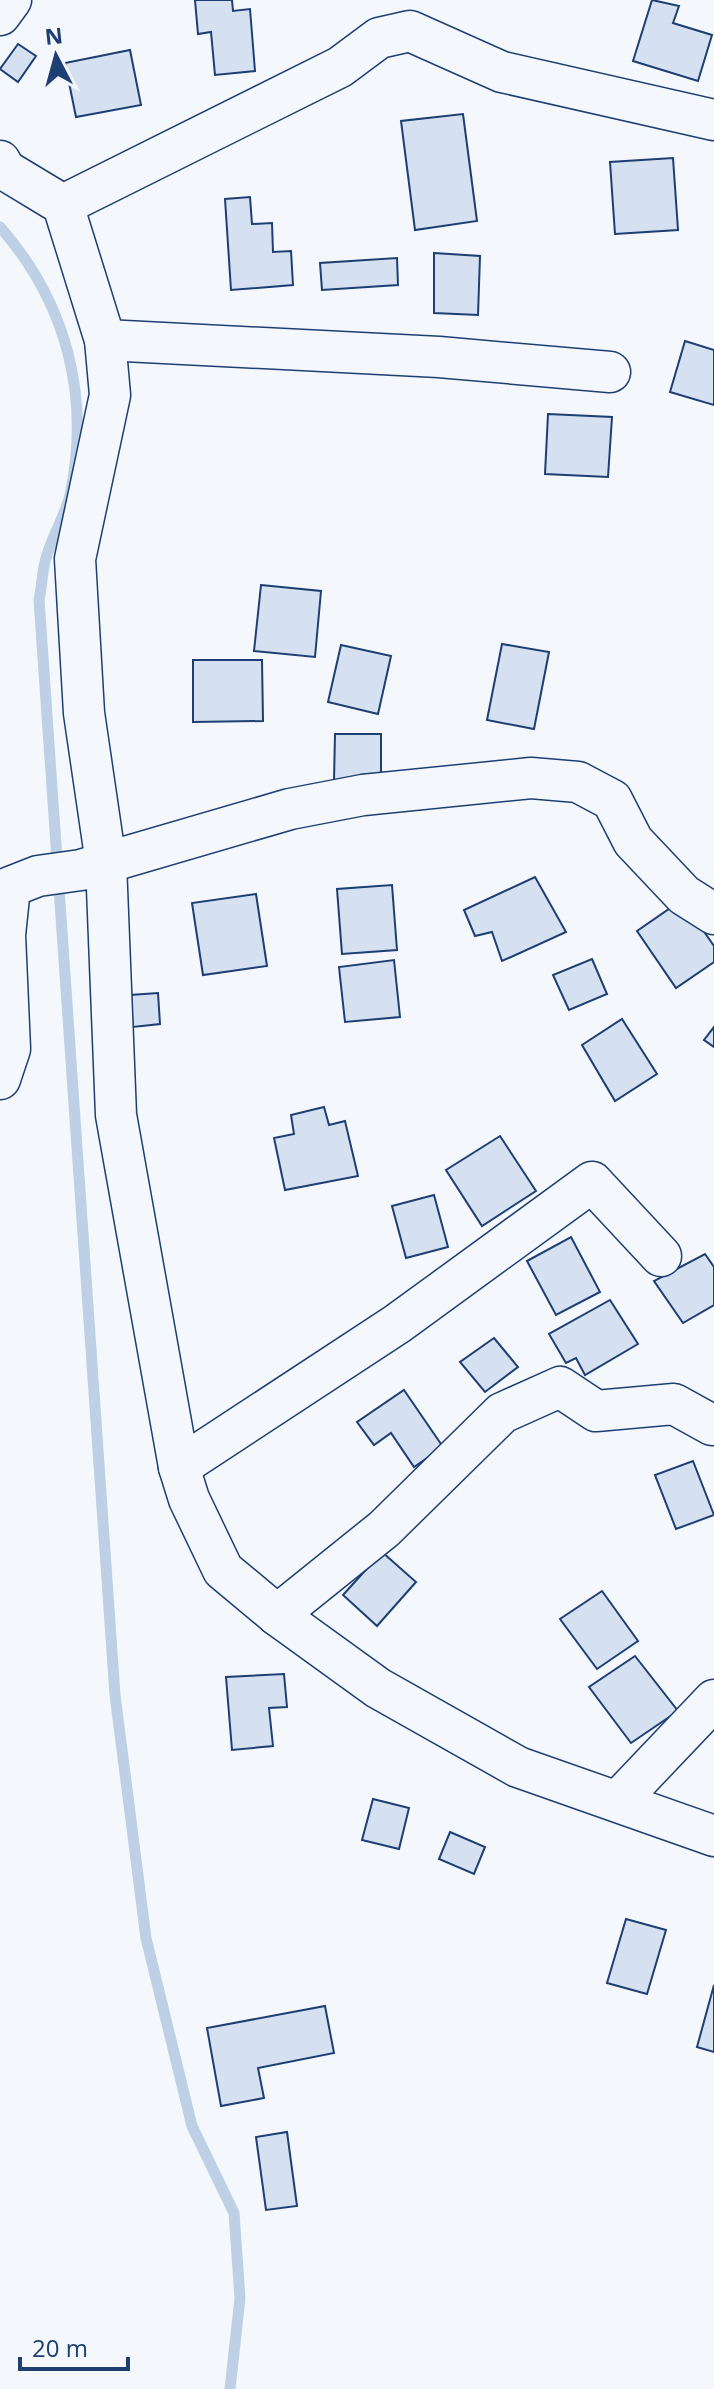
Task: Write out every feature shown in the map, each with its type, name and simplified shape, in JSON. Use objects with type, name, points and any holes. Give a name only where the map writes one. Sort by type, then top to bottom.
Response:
[{"type":"street","points":[[0,15],[11,0]]},
{"type":"street","points":[[63,205],[340,67],[379,38],[410,31],[502,72],[714,120]]},
{"type":"street","points":[[0,161],[5,170],[63,205],[105,340],[110,395],[75,559],[94,866],[116,1115],[179,1467],[189,1499],[223,1570],[277,1615],[378,1688],[518,1767],[714,1836]]},
{"type":"street","points":[[105,340],[439,357],[610,372]]},
{"type":"street","points":[[0,1079],[10,1049],[5,935],[10,887],[38,876],[94,866],[290,809],[363,795],[531,778],[578,782],[612,800],[633,841],[684,895],[714,914]]},
{"type":"street","points":[[179,1467],[397,1324],[592,1182],[661,1256]]},
{"type":"street","points":[[277,1615],[384,1529],[502,1413],[530,1398],[560,1387],[596,1411],[674,1404],[712,1425]]},
{"type":"street","points":[[618,1801],[714,1700]]},
{"type":"building","points":[[195,0],[232,0],[233,11],[250,9],[255,71],[215,75],[211,32],[198,34]]},
{"type":"building","points":[[652,0],[679,6],[673,23],[712,35],[698,81],[633,61]]},
{"type":"building","points":[[18,44],[36,56],[18,82],[0,69]]},
{"type":"building","points":[[130,50],[141,105],[76,117],[65,63]]},
{"type":"building","points":[[463,114],[477,221],[415,230],[401,121]]},
{"type":"building","points":[[673,158],[678,230],[615,234],[610,162]]},
{"type":"building","points":[[250,197],[252,224],[272,223],[273,252],[291,251],[293,285],[231,290],[225,199]]},
{"type":"building","points":[[434,253],[480,256],[478,315],[434,313]]},
{"type":"building","points":[[397,258],[398,285],[322,290],[320,263]]},
{"type":"building","points":[[685,341],[714,350],[714,405],[670,392]]},
{"type":"building","points":[[548,414],[612,417],[608,477],[545,474]]},
{"type":"building","points":[[261,585],[321,591],[315,657],[254,651]]},
{"type":"building","points":[[502,644],[549,652],[534,729],[487,720]]},
{"type":"building","points":[[341,645],[391,656],[378,714],[328,702]]},
{"type":"building","points":[[193,660],[262,660],[263,721],[193,722]]},
{"type":"building","points":[[335,734],[381,734],[381,782],[334,781]]},
{"type":"building","points":[[535,877],[566,932],[502,961],[492,932],[475,936],[464,910]]},
{"type":"building","points":[[392,885],[397,950],[342,954],[337,889]]},
{"type":"building","points":[[256,894],[267,966],[203,975],[192,903]]},
{"type":"building","points":[[682,900],[714,946],[714,962],[676,988],[637,931]]},
{"type":"building","points":[[592,959],[607,994],[569,1010],[553,975]]},
{"type":"building","points":[[394,960],[400,1017],[345,1022],[339,967]]},
{"type":"building","points":[[158,993],[160,1024],[133,1027],[130,995]]},
{"type":"building","points":[[622,1019],[657,1074],[615,1101],[582,1045]]},
{"type":"building","points":[[714,1027],[714,1047],[704,1040]]},
{"type":"building","points":[[324,1107],[329,1125],[345,1121],[358,1176],[285,1190],[274,1138],[294,1134],[291,1115]]},
{"type":"building","points":[[500,1136],[536,1191],[482,1226],[446,1170]]},
{"type":"building","points":[[434,1195],[448,1247],[406,1258],[392,1206]]},
{"type":"building","points":[[571,1237],[600,1292],[556,1315],[527,1261]]},
{"type":"building","points":[[705,1254],[714,1267],[714,1305],[683,1323],[654,1281]]},
{"type":"building","points":[[610,1300],[638,1344],[585,1375],[576,1358],[566,1363],[549,1334]]},
{"type":"building","points":[[494,1338],[518,1367],[485,1392],[460,1362]]},
{"type":"building","points":[[404,1390],[443,1447],[414,1467],[391,1433],[374,1445],[357,1422]]},
{"type":"building","points":[[693,1461],[714,1515],[676,1529],[655,1475]]},
{"type":"building","points":[[382,1552],[416,1582],[377,1626],[343,1595]]},
{"type":"building","points":[[602,1591],[638,1641],[597,1669],[560,1619]]},
{"type":"building","points":[[635,1656],[678,1711],[631,1743],[589,1687]]},
{"type":"building","points":[[284,1674],[287,1707],[269,1708],[273,1746],[232,1750],[226,1677]]},
{"type":"building","points":[[373,1799],[409,1808],[399,1849],[362,1840]]},
{"type":"building","points":[[450,1832],[485,1847],[474,1874],[439,1859]]},
{"type":"building","points":[[626,1919],[666,1930],[647,1994],[607,1983]]},
{"type":"building","points":[[714,1985],[714,2052],[697,2047]]},
{"type":"building","points":[[325,2006],[334,2053],[258,2068],[264,2098],[221,2106],[207,2028]]},
{"type":"building","points":[[287,2132],[297,2206],[266,2210],[256,2137]]},
{"type":"waterway","points":[[0,227],[23,256],[57,319],[68,352],[74,386],[76,458],[70,495],[46,558],[39,600],[115,1695],[146,1938],[192,2126],[234,2213],[240,2298],[230,2389]]}]
